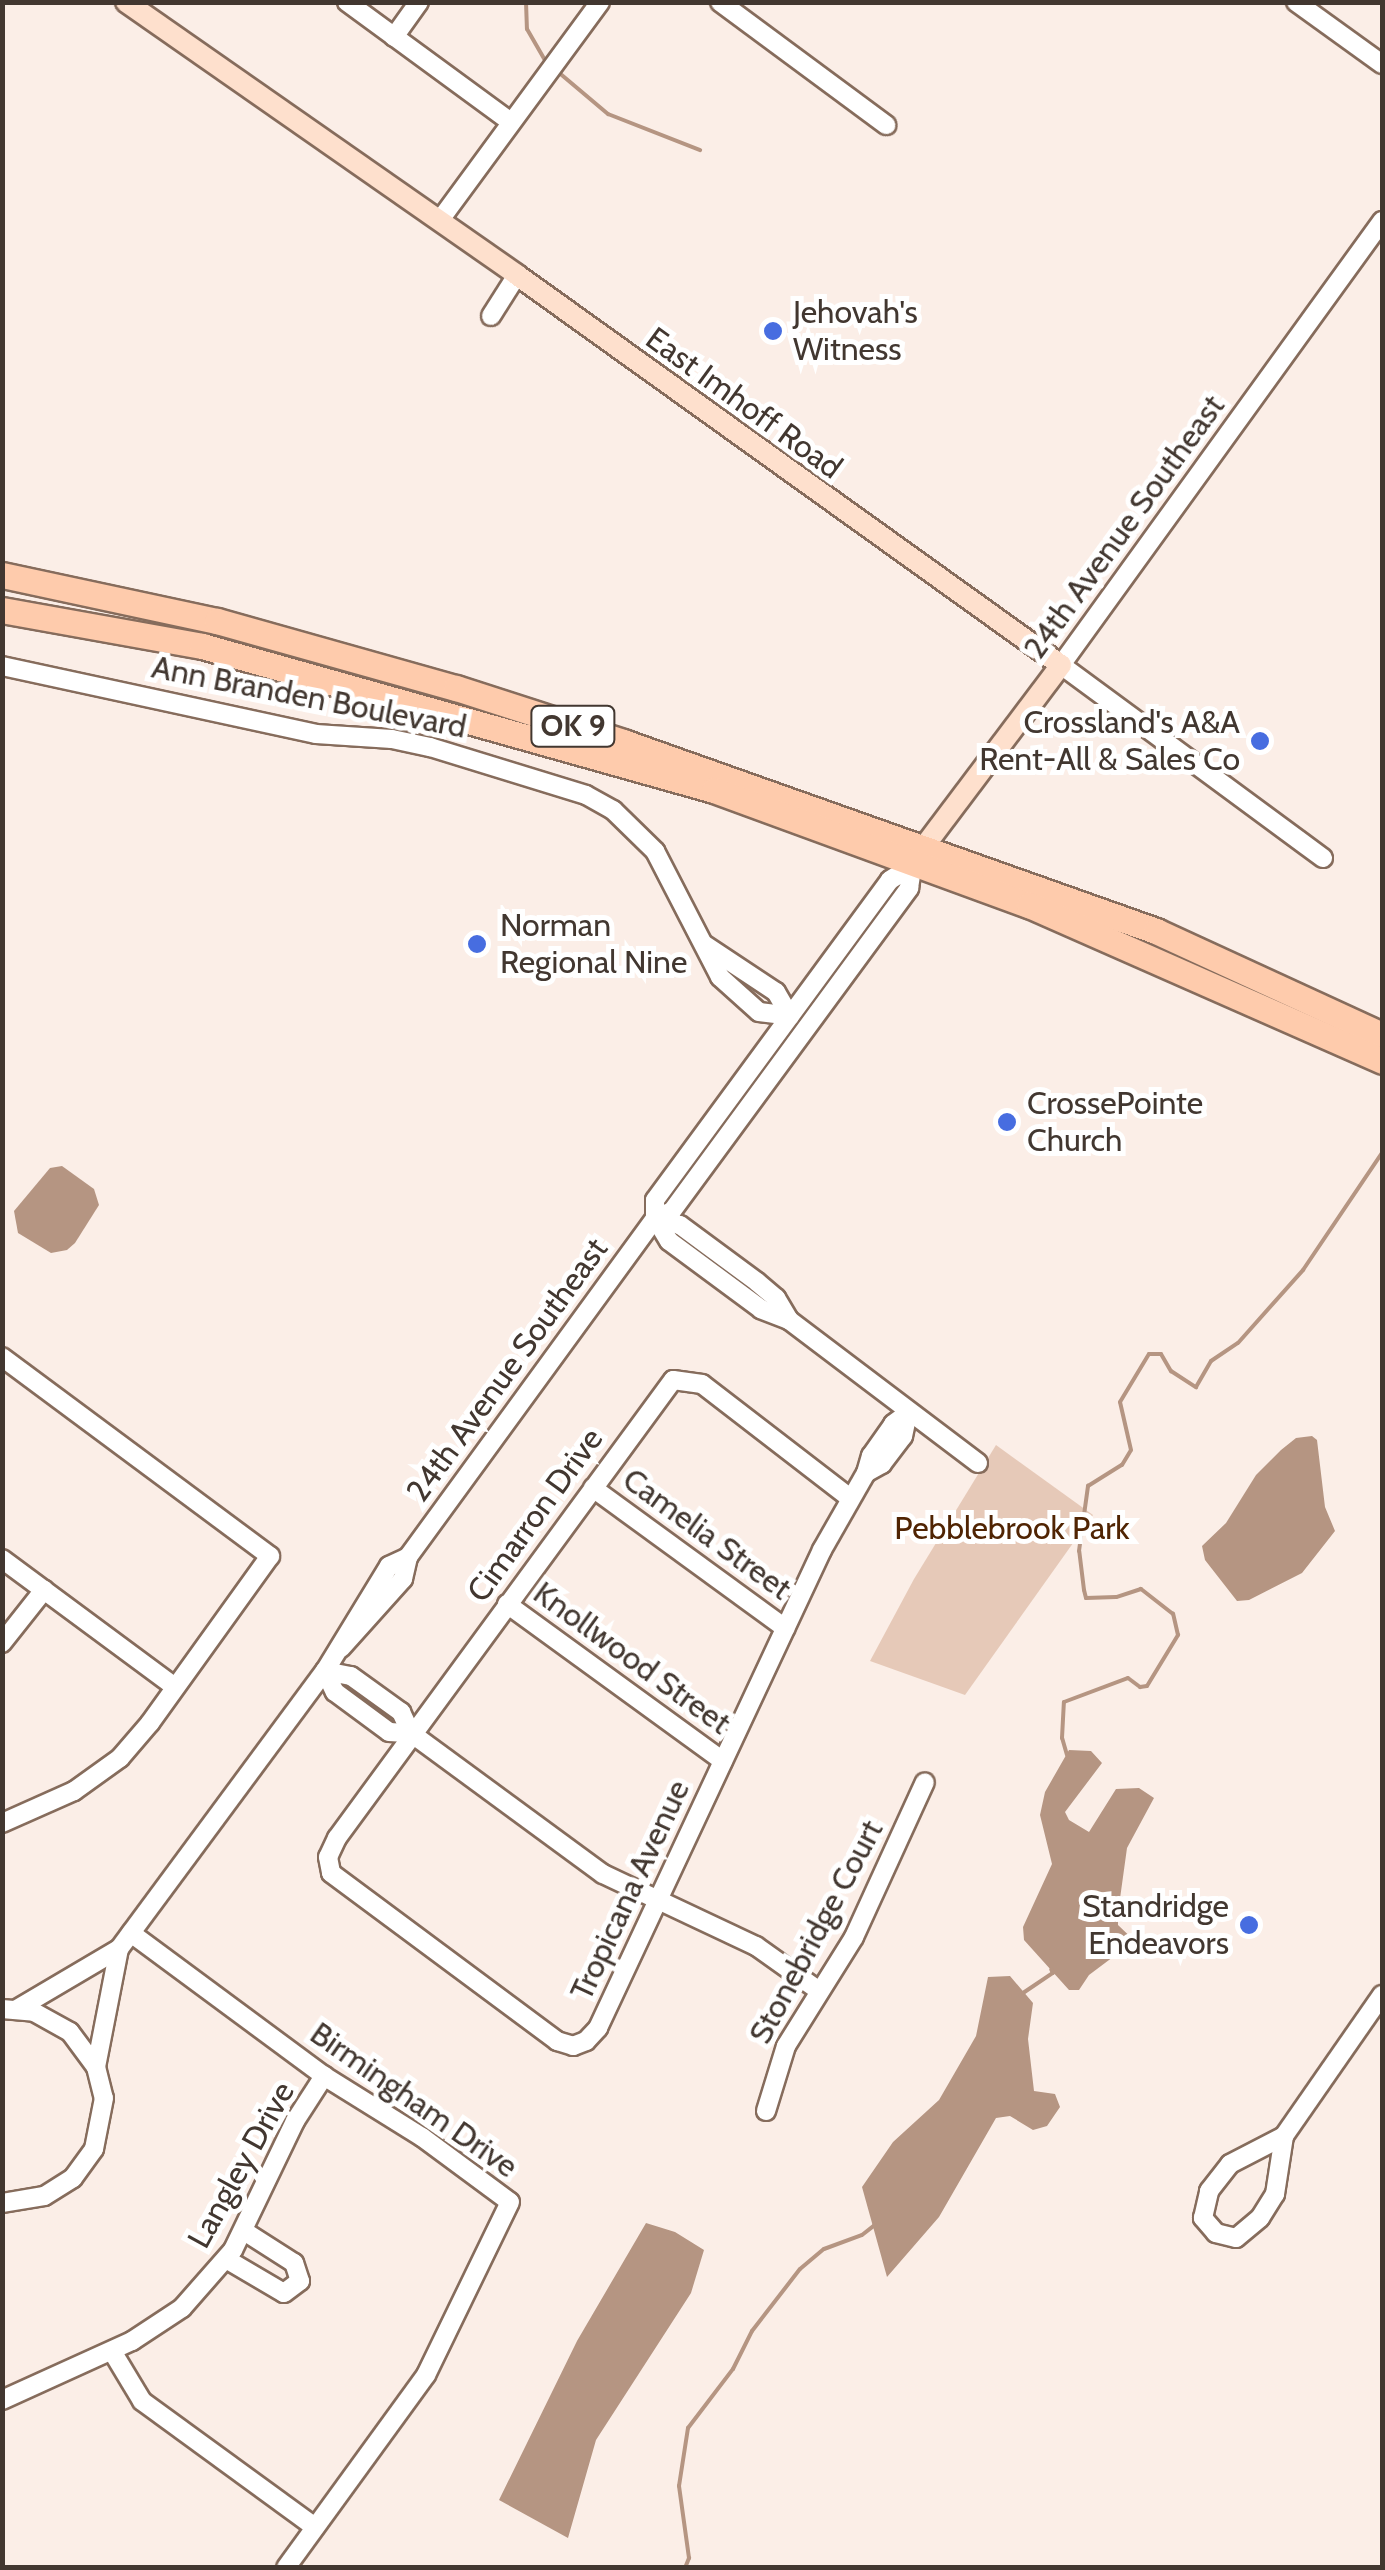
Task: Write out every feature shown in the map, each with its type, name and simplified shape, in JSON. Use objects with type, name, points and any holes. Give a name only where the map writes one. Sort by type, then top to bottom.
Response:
[{"type":"highway","name":"OK 9","points":[[2,576],[217,621],[456,688],[916,859],[1382,1060]]},
{"type":"highway","name":"OK 9","points":[[2,610],[202,646],[714,790],[916,859],[1156,931],[1382,1036]]},
{"type":"main road","name":"East Imhoff Road","points":[[126,2],[440,220],[1061,665]]},
{"type":"main road","name":"24th Avenue Southeast","points":[[916,859],[1061,665]]},
{"type":"street","points":[[347,2],[511,122]]},
{"type":"street","points":[[394,36],[419,2]]},
{"type":"street","points":[[440,220],[600,2]]},
{"type":"street","points":[[720,2],[886,126]]},
{"type":"street","points":[[1296,2],[1382,64]]},
{"type":"street","name":"24th Avenue Southeast","points":[[1061,665],[1382,221]]},
{"type":"street","points":[[491,316],[517,275]]},
{"type":"street","name":"East Imhoff Road","points":[[1061,665],[1323,858]]},
{"type":"street","name":"Ann Branden Boulevard","points":[[2,666],[316,734],[392,738],[586,795],[642,834],[720,977],[759,1012],[790,1016]]},
{"type":"street","name":"24th Avenue Southeast","points":[[655,1218],[655,1200],[890,880],[916,859]]},
{"type":"street","name":"24th Avenue Southeast","points":[[10,2009],[119,1949],[341,1648],[402,1579],[408,1557],[655,1218],[672,1212],[898,904],[909,888],[916,859]]},
{"type":"street","points":[[655,1218],[669,1241],[761,1309],[789,1320],[978,1463]]},
{"type":"street","points":[[2,1357],[270,1556],[120,1758],[74,1791],[2,1823]]},
{"type":"street","name":"Cimarron Drive","points":[[328,1865],[337,1838],[411,1733],[666,1386],[680,1378],[702,1384],[850,1498]]},
{"type":"street","name":"Tropicana Avenue","points":[[328,1865],[350,1890],[557,2041],[573,2046],[586,2042],[598,2028],[785,1628],[866,1474],[870,1456],[893,1424],[908,1413]]},
{"type":"street","name":"Camelia Street","points":[[593,1488],[785,1628]]},
{"type":"street","points":[[5,1561],[175,1687]]},
{"type":"street","points":[[2,1643],[44,1590]]},
{"type":"street","name":"Knollwood Street","points":[[507,1604],[723,1761]]},
{"type":"street","points":[[326,1671],[336,1692],[389,1732],[411,1733],[581,1860],[756,1946],[818,1990]]},
{"type":"street","name":"Stonebridge Court","points":[[766,2111],[786,2046],[854,1937],[925,1782]]},
{"type":"street","name":"Birmingham Drive","points":[[131,1933],[324,2076],[422,2137],[510,2202],[426,2375],[286,2568]]},
{"type":"street","name":"24th Avenue Southeast","points":[[2,2203],[31,2200],[54,2191],[86,2162],[104,2117],[96,2067],[119,1949]]},
{"type":"street","points":[[1284,2136],[1279,2181],[1260,2218],[1236,2238],[1216,2234],[1203,2218],[1210,2191],[1230,2164],[1284,2136],[1382,1994]]},
{"type":"street","name":"24th Avenue Southeast","points":[[10,2009],[51,2019],[70,2032],[96,2067]]},
{"type":"street","name":"Langley Drive","points":[[2,2400],[112,2351],[182,2308],[226,2259],[244,2232],[294,2121],[324,2076]]},
{"type":"street","points":[[226,2259],[274,2290],[284,2293],[298,2285],[301,2275],[294,2263],[244,2232]]},
{"type":"street","points":[[112,2351],[142,2401],[315,2527]]},
{"type":"green space","name":"Pebblebrook Park","points":[[996,1445],[1093,1515],[965,1695],[870,1661],[914,1579]]},
{"type":"shaded area","points":[[62,1166],[94,1189],[99,1205],[75,1243],[67,1250],[51,1253],[18,1233],[14,1211],[50,1168]]},
{"type":"shaded area","points":[[1312,1436],[1317,1440],[1325,1507],[1335,1531],[1302,1573],[1249,1600],[1237,1601],[1205,1560],[1202,1546],[1226,1523],[1256,1475],[1281,1450],[1296,1438]]},
{"type":"shaded area","points":[[1069,1750],[1091,1751],[1102,1763],[1065,1812],[1069,1820],[1089,1832],[1116,1789],[1139,1788],[1154,1798],[1127,1848],[1118,1913],[1118,1925],[1140,1946],[1139,1955],[1117,1954],[1089,1975],[1079,1990],[1069,1990],[1024,1940],[1023,1927],[1052,1864],[1040,1815],[1045,1792]]},
{"type":"shaded area","points":[[1010,1976],[1033,2003],[1028,2039],[1034,2091],[1055,2094],[1060,2107],[1047,2126],[1033,2130],[1010,2116],[996,2118],[939,2217],[887,2277],[862,2187],[893,2142],[939,2100],[976,2036],[988,1977]]},
{"type":"shaded area","points":[[646,2223],[675,2232],[704,2250],[691,2293],[596,2440],[568,2538],[499,2500],[577,2341]]},
{"type":"waterway","points":[[526,2],[527,29],[546,62]]},
{"type":"waterway","points":[[557,71],[608,114],[700,150]]},
{"type":"waterway","points":[[1067,1755],[1062,1738],[1064,1702],[1128,1678],[1140,1687],[1147,1686],[1178,1635],[1173,1614],[1141,1589],[1116,1597],[1086,1598],[1084,1590],[1079,1551],[1088,1486],[1122,1465],[1131,1450],[1120,1402],[1149,1354],[1161,1354],[1171,1371],[1196,1387],[1211,1361],[1238,1343],[1303,1270],[1382,1153]]},
{"type":"waterway","points":[[1023,1993],[1053,1973],[1051,1969]]},
{"type":"waterway","points":[[685,2568],[689,2558],[679,2486],[688,2428],[733,2369],[752,2331],[800,2269],[824,2249],[862,2235],[875,2225]]},
{"type":"place","name":"Jehovah's Witness","points":[[773,331]]},
{"type":"place","name":"Crossland's A&A Rent-All & Sales Co","points":[[1260,741]]},
{"type":"place","name":"Norman Regional Nine","points":[[477,944]]},
{"type":"place","name":"CrossePointe Church","points":[[1007,1122]]},
{"type":"place","name":"Standridge Endeavors","points":[[1249,1925]]}]
